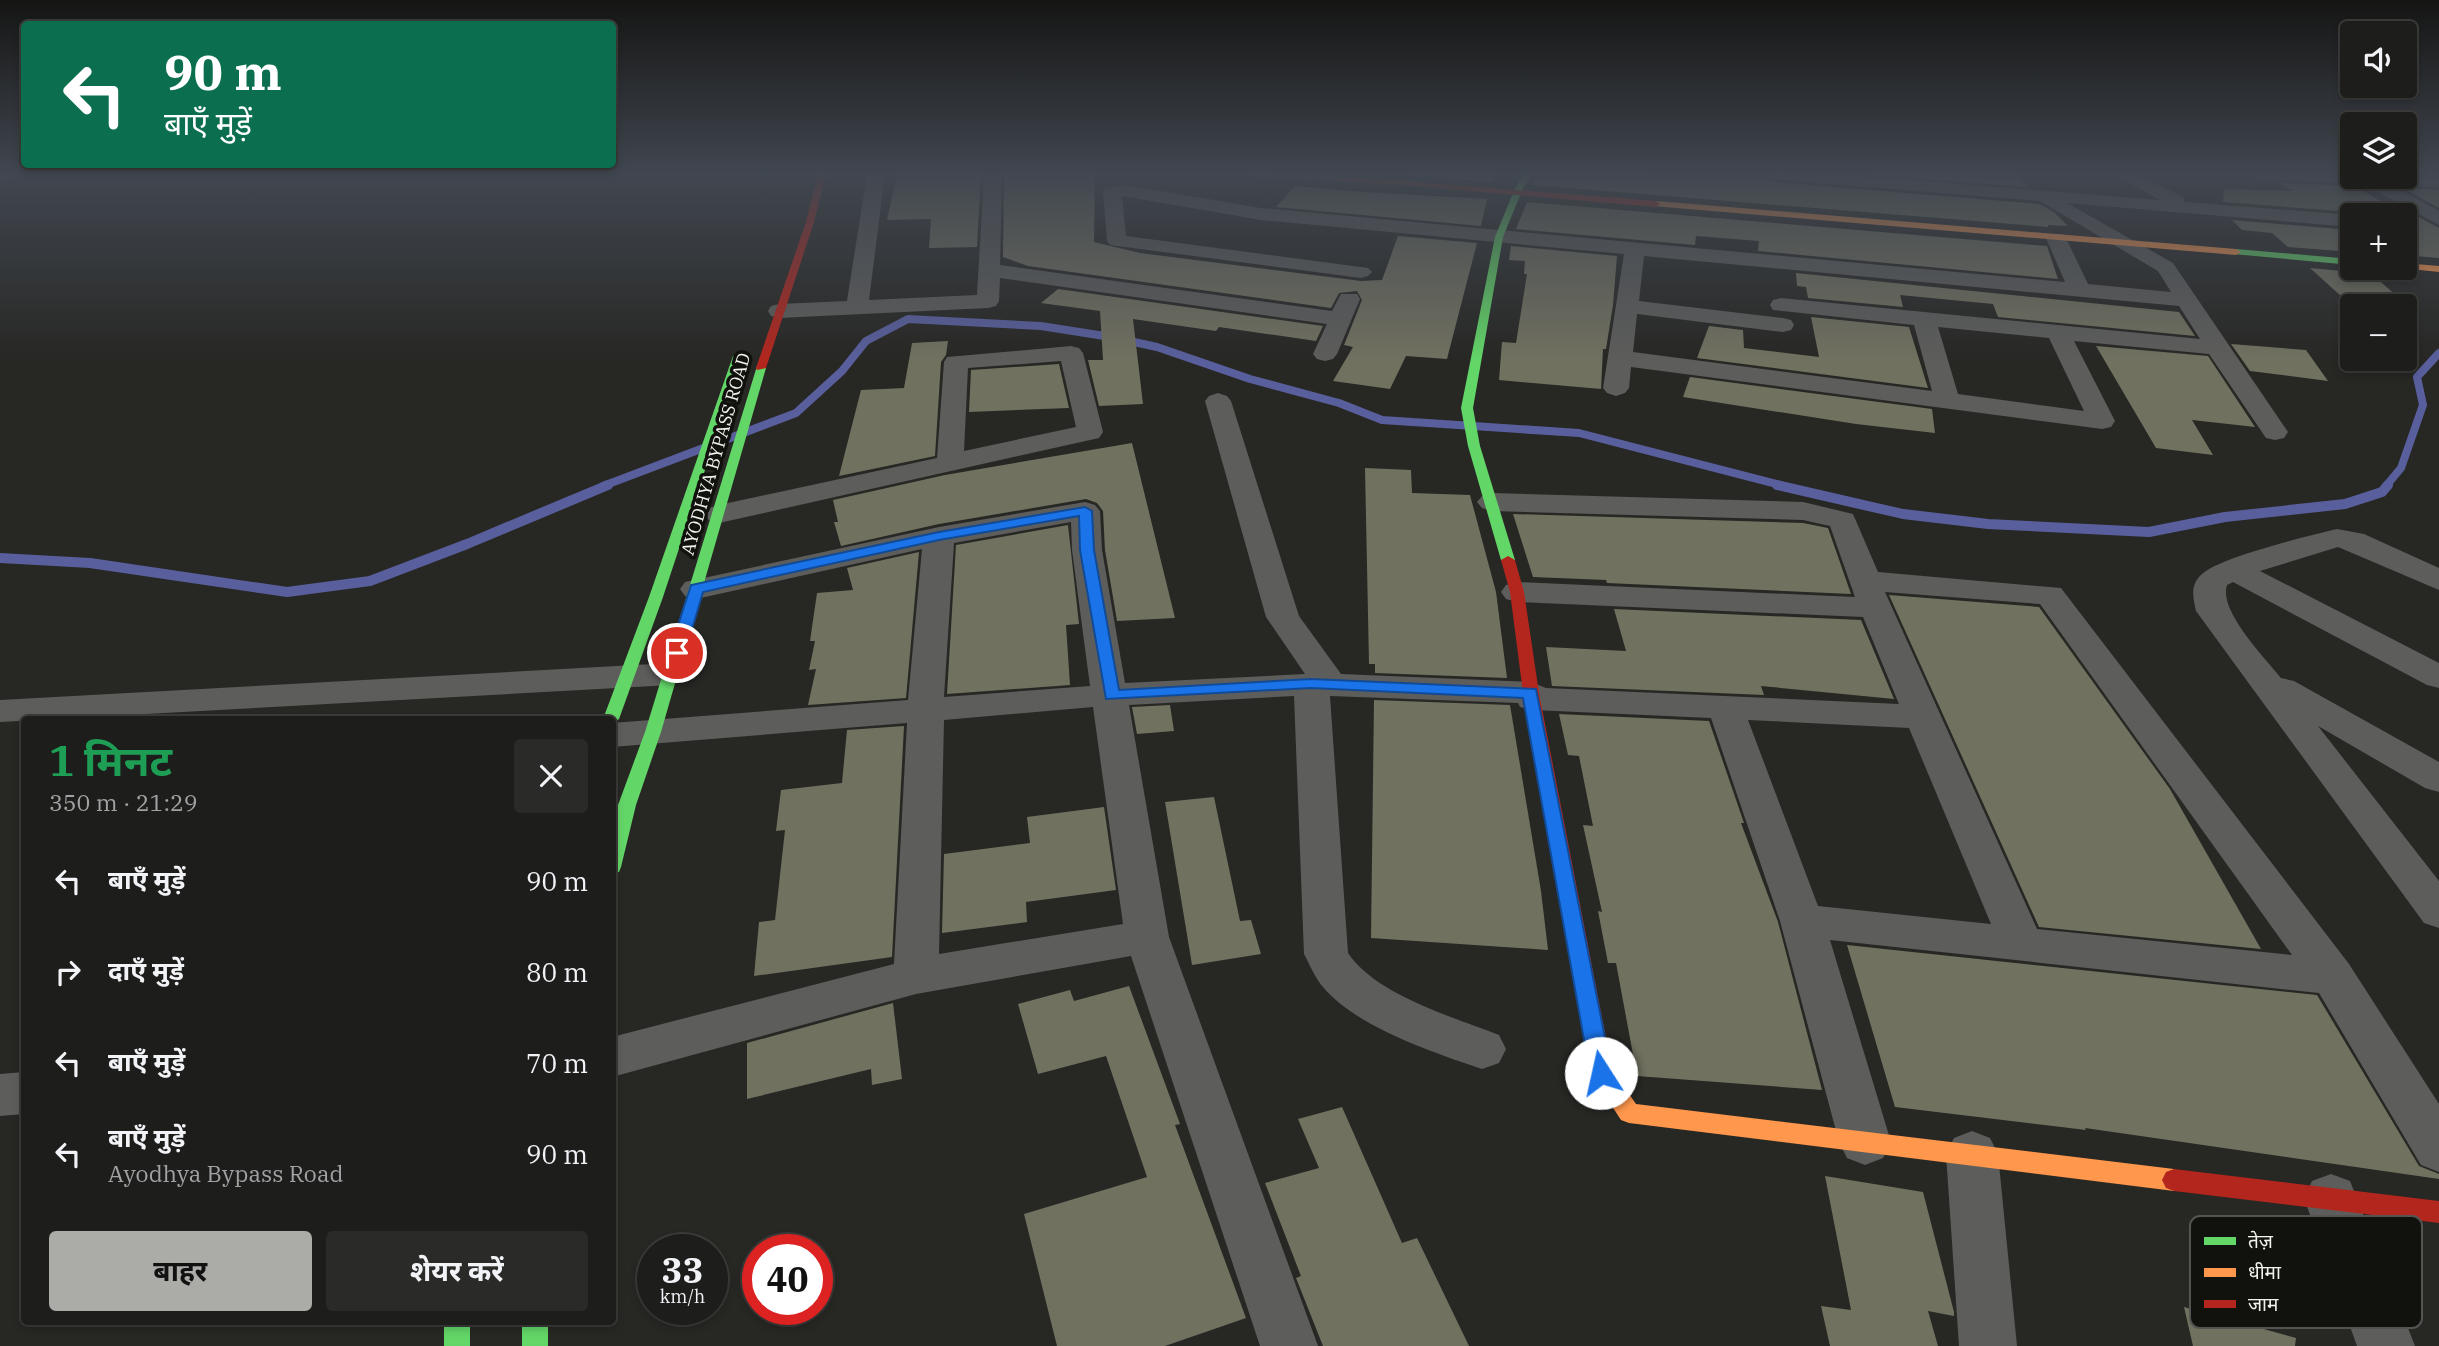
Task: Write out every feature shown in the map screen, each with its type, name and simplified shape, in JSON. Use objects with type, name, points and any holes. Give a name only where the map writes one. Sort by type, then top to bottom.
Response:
[{"type":"street","name":"AYODHYA BYPASS ROAD","points":[[616,850],[627,805],[653,732],[719,514],[750,400],[805,237]]},
{"type":"street","points":[[857,306],[867,237]]},
{"type":"street","points":[[779,311],[988,300],[990,237]]},
{"type":"street","points":[[1117,237],[1117,241],[1361,272]]},
{"type":"street","points":[[1325,354],[1379,237]]},
{"type":"street","points":[[2186,300],[1499,237],[1467,408],[1474,446],[1517,592],[1532,696],[1601,1073],[1629,1113],[2439,1212]]},
{"type":"street","points":[[2042,237],[2340,261]]},
{"type":"street","points":[[2113,237],[2166,267],[2275,432]]},
{"type":"street","points":[[2056,238],[2080,292]]},
{"type":"street","points":[[1616,388],[1635,249]]},
{"type":"street","points":[[1777,262],[1787,380]]},
{"type":"street","points":[[2417,267],[2439,269]]},
{"type":"street","points":[[988,270],[1340,319]]},
{"type":"street","points":[[1627,306],[1782,315],[1924,319],[2217,348]]},
{"type":"street","points":[[1924,319],[1947,401]]},
{"type":"street","points":[[1621,358],[2102,421],[2059,332]]},
{"type":"street","name":"AYODHYA BYPASS ROAD","points":[[612,716],[695,485],[743,340]]},
{"type":"street","points":[[719,514],[950,463],[1090,432],[1071,353],[956,362],[950,463]]},
{"type":"street","points":[[1218,401],[1283,617],[1321,684],[1326,954],[1340,976],[1368,996],[1392,1010],[1482,1049]]},
{"type":"street","points":[[1492,502],[1803,511],[1843,520],[1870,594],[2021,943]]},
{"type":"street","points":[[696,589],[939,536],[1085,511],[1087,550],[1147,937],[1289,1346]]},
{"type":"street","points":[[916,976],[926,711],[939,536]]},
{"type":"street","points":[[2439,580],[2346,538],[2233,569],[2213,580],[2208,593],[2212,611],[2230,638],[2268,682],[2439,912]]},
{"type":"street","points":[[2233,569],[2439,677]]},
{"type":"street","points":[[1517,592],[2050,595],[2333,976],[2439,1149]]},
{"type":"street","points":[[0,711],[671,674]]},
{"type":"street","points":[[2268,682],[2439,779]]},
{"type":"street","points":[[616,735],[1111,695],[1321,684],[1726,709],[1924,717]]},
{"type":"street","points":[[1726,709],[1802,921],[1865,1142]]},
{"type":"street","points":[[1802,921],[2333,976]]},
{"type":"street","points":[[616,1056],[916,976],[1147,937]]},
{"type":"street","points":[[0,1095],[21,1093]]},
{"type":"street","points":[[1972,1154],[1988,1346]]},
{"type":"street","points":[[2330,1198],[2337,1216]]},
{"type":"street","points":[[457,1325],[457,1346]]},
{"type":"street","points":[[2379,1328],[2386,1346]]},
{"type":"building","points":[[930,237],[978,237],[977,247],[929,248]]},
{"type":"building","points":[[1003,237],[1094,237],[1094,242],[1140,253],[1361,281],[1382,280],[1398,237],[1477,243],[1447,359],[1406,356],[1390,389],[1333,381],[1353,347],[1344,345],[1362,300],[1357,291],[1339,293],[1331,308],[1028,266],[1003,257]]},
{"type":"building","points":[[1603,237],[1696,237],[1695,245]]},
{"type":"building","points":[[1706,237],[1938,237],[2047,246],[2058,279],[1758,251],[1759,241]]},
{"type":"building","points":[[2276,237],[2340,237],[2340,251],[2288,247]]},
{"type":"building","points":[[2417,237],[2439,237],[2439,258],[2417,256]]},
{"type":"building","points":[[1511,246],[1617,256],[1613,305],[1606,349],[1603,349],[1601,389],[1499,380],[1502,342],[1516,343],[1527,274],[1524,274],[1525,261],[1509,260]]},
{"type":"building","points":[[2310,268],[2340,271],[2340,280],[2379,280],[2394,294],[2340,294]]},
{"type":"building","points":[[1796,273],[2179,312],[2195,336],[1998,317],[1993,304],[1900,295],[1903,307],[1808,298],[1806,287],[1797,286]]},
{"type":"building","points":[[1058,289],[1323,326],[1316,341],[1219,327],[1216,331],[1133,319],[1143,404],[1099,406],[1088,360],[1103,360],[1100,311],[1041,303]]},
{"type":"building","points":[[1811,317],[1909,327],[1928,388],[1697,358],[1709,326],[1743,330],[1744,348],[1819,357]]},
{"type":"building","points":[[948,341],[946,355],[941,362],[935,456],[839,476],[861,390],[904,388],[912,343]]},
{"type":"building","points":[[2231,344],[2306,350],[2328,381],[2250,371]]},
{"type":"building","points":[[2096,346],[2208,356],[2255,427],[2192,420],[2213,455],[2156,448]]},
{"type":"building","points":[[1059,364],[1069,408],[969,412],[971,370]]},
{"type":"building","points":[[1690,377],[1932,409],[1935,433],[1856,424],[1683,397]]},
{"type":"building","points":[[1132,443],[1175,618],[1117,621],[1105,550],[1103,511],[1097,503],[1086,499],[939,524],[841,546],[834,522],[838,522],[833,500],[945,475]]},
{"type":"building","points":[[1365,468],[1411,470],[1412,493],[1470,495],[1496,592],[1507,678],[1375,673],[1375,664],[1369,664]]},
{"type":"building","points":[[1513,514],[1803,523],[1828,528],[1851,594],[1533,577]]},
{"type":"building","points":[[1068,525],[1079,624],[1066,625],[1070,685],[947,694],[956,545]]},
{"type":"building","points":[[919,552],[906,698],[808,705],[816,669],[809,670],[815,641],[810,641],[817,593],[853,590],[847,568]]},
{"type":"building","points":[[1889,595],[2039,607],[2170,789],[2261,949],[2039,927]]},
{"type":"building","points":[[1614,609],[1861,620],[1894,699],[1761,686],[1764,695],[1552,686],[1546,647],[1626,651]]},
{"type":"building","points":[[1374,700],[1510,705],[1541,891],[1548,950],[1371,938]]},
{"type":"building","points":[[1170,705],[1174,731],[1137,734],[1132,707]]},
{"type":"building","points":[[1559,714],[1709,721],[1744,823],[1741,823],[1778,922],[1822,1090],[1637,1076],[1616,963],[1608,963],[1598,911],[1602,912],[1583,825],[1593,826],[1579,756],[1568,755]]},
{"type":"building","points":[[904,726],[892,957],[754,976],[759,922],[775,920],[785,830],[776,831],[781,790],[842,783],[847,730]]},
{"type":"building","points":[[1214,797],[1240,921],[1251,920],[1261,954],[1192,965],[1165,802]]},
{"type":"building","points":[[1104,807],[1116,890],[1026,902],[1027,922],[942,933],[944,854],[1030,843],[1027,817]]},
{"type":"building","points":[[1847,945],[2317,995],[2419,1166],[2439,1174],[2439,1179],[2085,1128],[2086,1130],[1895,1107]]},
{"type":"building","points":[[1129,986],[1180,1124],[1175,1125],[1246,1318],[1165,1346],[1057,1346],[1024,1214],[1147,1177],[1106,1056],[1038,1074],[1018,1004],[1070,990],[1074,1001]]},
{"type":"building","points":[[893,1003],[902,1079],[872,1085],[871,1069],[747,1099],[747,1043]]},
{"type":"building","points":[[1342,1107],[1402,1243],[1417,1238],[1469,1346],[1323,1346],[1296,1278],[1301,1276],[1265,1183],[1319,1168],[1298,1119]]},
{"type":"building","points":[[1825,1176],[1923,1192],[1954,1312],[1954,1316],[1928,1311],[1938,1346],[1830,1346],[1821,1306],[1851,1310]]},
{"type":"building","points":[[2184,1307],[2190,1309],[2190,1328],[2260,1328],[2296,1338],[2295,1346],[2193,1346]]},
{"type":"waterway","points":[[603,486],[796,413],[842,371],[866,341],[908,319],[1041,326],[1111,337],[1157,347],[1250,379],[1339,403],[1382,420],[1579,433],[1784,486]]},
{"type":"waterway","points":[[2386,486],[2401,468],[2423,405],[2417,377],[2439,353]]},
{"type":"waterway","points":[[0,558],[90,563],[287,592],[370,581],[608,485]]},
{"type":"waterway","points":[[1777,485],[1903,514],[1988,524],[2149,532],[2225,517],[2345,504],[2382,492],[2388,485]]},
{"type":"traffic: fast","points":[[1499,237],[1467,408],[1474,446],[1508,560]]},
{"type":"traffic: fast","points":[[2236,252],[2340,261]]},
{"type":"traffic: fast","points":[[612,716],[656,597],[737,358]]},
{"type":"traffic: fast","points":[[616,850],[627,805],[653,732],[761,368]]},
{"type":"traffic: fast","points":[[457,1325],[457,1346]]},
{"type":"traffic: fast","points":[[535,1325],[535,1346]]},
{"type":"traffic: slow","points":[[2052,237],[2236,252]]},
{"type":"traffic: slow","points":[[2417,267],[2439,269]]},
{"type":"traffic: slow","points":[[1602,1074],[1629,1113],[2174,1180]]},
{"type":"traffic: jam","points":[[761,368],[805,237]]},
{"type":"traffic: jam","points":[[1508,560],[1517,592],[1531,693],[1602,1074]]},
{"type":"traffic: jam","points":[[2174,1180],[2439,1212]]},
{"type":"route","points":[[677,653],[696,589],[939,536],[1085,511],[1087,550],[1111,695],[1311,684],[1531,693],[1601,1073]]}]
